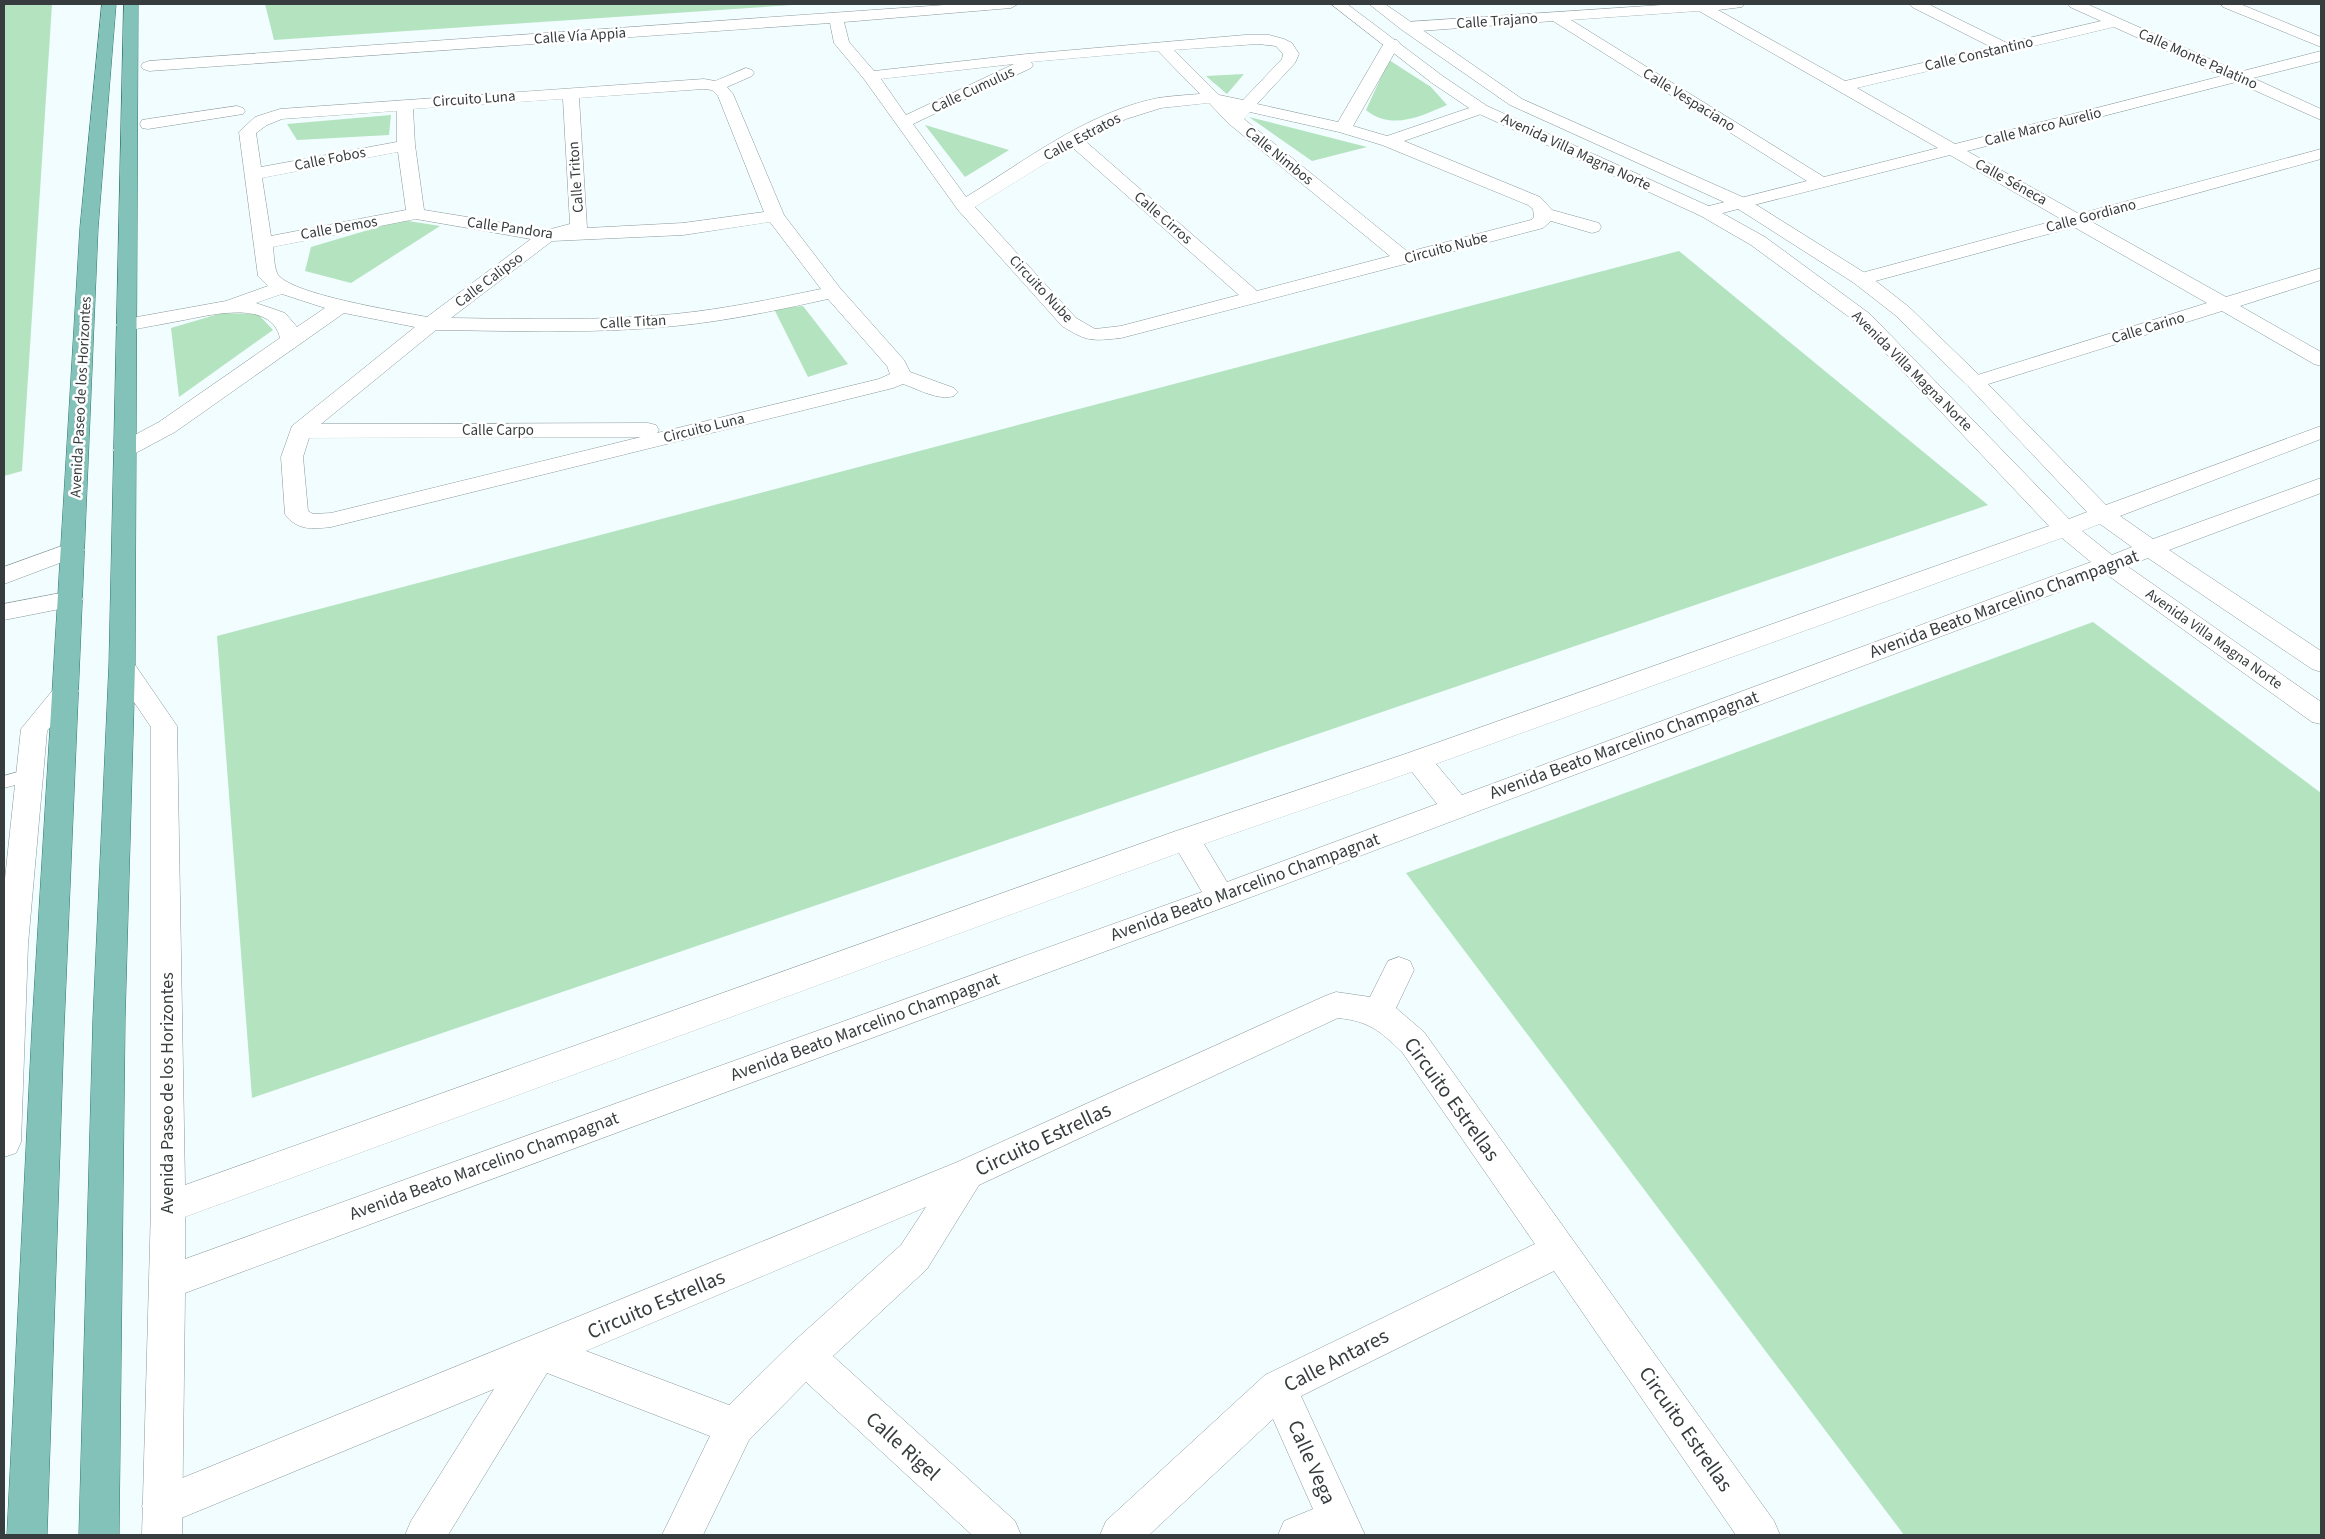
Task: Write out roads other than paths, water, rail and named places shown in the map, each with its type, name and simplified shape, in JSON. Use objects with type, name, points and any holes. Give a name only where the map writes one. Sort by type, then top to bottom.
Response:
[{"type":"main road","points":[[94,4],[83,131],[97,158]]},
{"type":"main road","name":"Avenida Paseo de los Horizontes","points":[[27,1535],[48,1028],[89,228],[97,158],[109,4]]},
{"type":"main road","points":[[99,1535],[109,1019],[122,665],[131,4]]},
{"type":"main road","points":[[148,48],[148,85]]},
{"type":"main road","points":[[128,156],[148,124],[148,105]]},
{"type":"street","name":"Calle Vía Appia","points":[[148,66],[1011,4]]},
{"type":"street","name":"Avenida Villa Magna Norte","points":[[1338,4],[1392,43],[1438,80],[1481,109],[1707,212],[1758,241],[1863,318],[2065,529],[2109,565],[2321,715]]},
{"type":"street","name":"Avenida Villa Magna Norte","points":[[1376,4],[1523,105],[1741,204],[1862,279],[1902,311],[1975,382],[2102,514],[2152,550],[2321,663]]},
{"type":"street","name":"Calle Trajano","points":[[1407,27],[1737,4]]},
{"type":"street","points":[[1917,4],[2005,48]]},
{"type":"street","name":"Calle Monte Palatino","points":[[2075,4],[2321,115]]},
{"type":"street","points":[[2228,4],[2321,42]]},
{"type":"street","name":"Calle Séneca","points":[[1701,6],[2321,360]]},
{"type":"street","name":"Calle Vespaciano","points":[[1556,17],[1822,183]]},
{"type":"street","name":"Circuito Nube","points":[[836,18],[842,43],[870,76],[964,206],[1068,322],[1091,335],[1121,332],[1538,224],[1544,214]]},
{"type":"street","name":"Calle Constantino","points":[[1842,86],[2116,22]]},
{"type":"street","points":[[870,76],[1161,46],[1281,39],[1290,49],[1289,60],[1234,119]]},
{"type":"street","points":[[1343,128],[1392,43]]},
{"type":"street","name":"Calle Nimbos","points":[[1161,46],[1234,119],[1405,259]]},
{"type":"street","name":"Calle Marco Aurelio","points":[[1707,212],[2321,56]]},
{"type":"street","name":"Calle Cumulus","points":[[904,122],[1043,57]]},
{"type":"street","points":[[746,73],[716,86],[725,94],[775,216],[833,292],[897,364],[901,376],[947,392]]},
{"type":"street","name":"Circuito Luna","points":[[261,121],[280,114],[405,104],[704,84],[716,86]]},
{"type":"street","name":"Calle Triton","points":[[547,236],[579,227],[571,92]]},
{"type":"street","points":[[1211,98],[1343,128],[1388,141],[1534,201],[1541,207],[1544,214],[1592,227]]},
{"type":"street","name":"Calle Estratos","points":[[964,206],[1073,139],[1120,116],[1146,106],[1172,101],[1211,98]]},
{"type":"street","points":[[405,104],[406,145],[416,214]]},
{"type":"street","points":[[148,124],[230,107],[261,121],[247,132],[268,276],[281,288],[340,306],[431,324]]},
{"type":"street","points":[[1388,141],[1481,109]]},
{"type":"street","points":[[1352,112],[1362,120],[1378,126],[1395,129],[1424,129]]},
{"type":"street","name":"Calle Cirros","points":[[1073,139],[1252,297]]},
{"type":"street","name":"Calle Fobos","points":[[254,174],[406,145]]},
{"type":"street","name":"Calle Gordiano","points":[[1862,279],[2321,154]]},
{"type":"street","name":"Calle Pandora","points":[[416,214],[547,236],[683,229],[775,216]]},
{"type":"street","name":"Calle Demos","points":[[263,242],[416,214]]},
{"type":"street","name":"Calle Calipso","points":[[431,324],[547,236]]},
{"type":"street","name":"Calle Carino","points":[[1975,382],[2321,274]]},
{"type":"street","points":[[126,325],[230,306],[281,288]]},
{"type":"street","name":"Calle Titan","points":[[431,324],[561,326],[675,320],[765,307],[833,292]]},
{"type":"street","points":[[230,306],[263,310],[276,315],[290,330],[290,340]]},
{"type":"street","points":[[124,450],[167,427],[340,306]]},
{"type":"street","points":[[300,431],[431,324]]},
{"type":"street","points":[[1086,356],[1091,335]]},
{"type":"street","name":"Circuito Luna","points":[[300,431],[292,457],[297,514],[309,522],[331,520],[886,384],[901,376]]},
{"type":"street","points":[[551,430],[555,464]]},
{"type":"street","name":"Calle Carpo","points":[[300,431],[696,430]]},
{"type":"street","points":[[168,1207],[1186,839],[1418,760],[2065,529],[2321,432]]},
{"type":"street","name":"Avenida Beato Marcelino Champagnat","points":[[166,1283],[1220,897],[2152,550],[2321,485]]},
{"type":"street","points":[[4,576],[73,550]]},
{"type":"street","points":[[4,612],[71,599]]},
{"type":"street","name":"Avenida Paseo de los Horizontes","points":[[122,665],[164,726],[168,1207],[162,1521]]},
{"type":"street","points":[[4,1142],[13,944],[12,864],[16,779],[34,729],[66,691]]},
{"type":"street","points":[[1418,760],[1456,808]]},
{"type":"street","points":[[1186,839],[1220,897]]},
{"type":"street","points":[[1379,1012],[1399,970]]},
{"type":"street","name":"Circuito Estrellas","points":[[162,1521],[539,1352],[966,1174],[1336,1005],[1359,1006],[1379,1012],[1414,1042],[1760,1535]]},
{"type":"street","name":"Circuito Estrellas","points":[[682,1535],[735,1426],[805,1356],[914,1257],[966,1174]]},
{"type":"street","name":"Calle Antares","points":[[1120,1535],[1278,1388],[1560,1250]]},
{"type":"street","points":[[426,1535],[539,1352],[735,1426]]},
{"type":"street","name":"Calle Rigel","points":[[805,1356],[1001,1535]]},
{"type":"street","name":"Calle Vega","points":[[1278,1388],[1342,1527]]},
{"type":"street","points":[[1298,1535],[1342,1527]]}]
